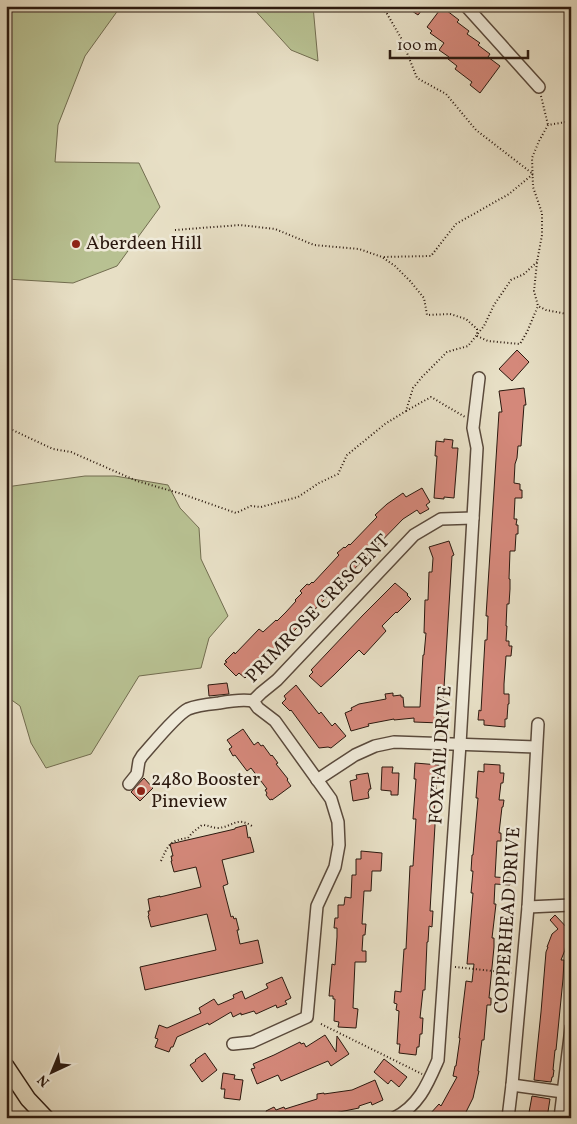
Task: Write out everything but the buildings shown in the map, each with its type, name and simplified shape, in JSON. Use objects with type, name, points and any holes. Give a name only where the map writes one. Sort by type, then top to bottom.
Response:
[{"type":"main road","points":[[6,1066],[28,1099],[46,1118]]},
{"type":"street","points":[[466,6],[540,87]]},
{"type":"street","name":"FOXTAIL DRIVE","points":[[394,1118],[415,1102],[427,1087],[438,1060],[460,744],[477,448],[473,423],[480,378]]},
{"type":"street","name":"PRIMROSE CRESCENT","points":[[233,1044],[252,1042],[308,1017],[316,906],[334,867],[339,845],[338,822],[331,799],[274,721],[258,708],[254,701],[261,692],[277,680],[414,535],[441,519],[473,518]]},
{"type":"street","points":[[128,784],[137,774],[139,761],[142,756],[185,711],[194,707],[222,702],[245,699],[254,701]]},
{"type":"street","name":"COPPERHEAD DRIVE","points":[[508,1118],[528,906],[538,724]]},
{"type":"street","points":[[317,780],[355,755],[375,746],[394,742],[536,747]]},
{"type":"street","points":[[528,906],[571,905]]},
{"type":"street","points":[[560,1118],[571,1028]]},
{"type":"street","points":[[512,1086],[563,1092]]},
{"type":"path","points":[[375,6],[386,12],[401,38],[417,78],[446,94],[476,130],[532,174]]},
{"type":"path","points":[[477,336],[488,341],[520,344],[538,306],[534,291],[542,235],[542,213],[533,187],[532,158],[548,125],[540,87]]},
{"type":"path","points":[[548,125],[566,122],[571,118]]},
{"type":"path","points":[[382,257],[431,256],[456,224],[509,194],[532,174]]},
{"type":"path","points":[[174,230],[240,225],[266,228],[314,245],[359,249],[382,257],[395,266],[420,292],[424,298],[427,315],[450,314],[466,319],[477,329],[477,336]]},
{"type":"path","points":[[406,411],[413,388],[422,377],[447,352],[468,346],[484,326],[494,305],[511,280],[524,274],[537,262]]},
{"type":"path","points":[[538,306],[546,310],[568,314],[571,312]]},
{"type":"path","points":[[6,427],[53,449],[71,452],[137,481],[236,513],[252,506],[261,507],[298,497],[319,482],[338,474],[347,455],[385,424],[431,397],[447,405],[473,423]]},
{"type":"path","points":[[161,861],[168,846],[178,839],[188,838],[202,825],[223,828],[238,822],[246,822],[252,826]]},
{"type":"path","points":[[455,967],[522,974]]},
{"type":"path","points":[[321,1024],[430,1078]]},
{"type":"green space","points":[[6,6],[121,6],[85,56],[58,125],[55,162],[139,163],[160,207],[117,266],[73,283],[6,279]]},
{"type":"green space","points":[[251,6],[313,6],[318,61],[291,50]]},
{"type":"green space","points":[[85,476],[115,476],[168,485],[180,508],[199,528],[201,559],[228,616],[209,638],[201,668],[139,676],[91,754],[46,768],[31,743],[20,706],[6,696],[6,487]]},
{"type":"place","name":"Aberdeen Hill","points":[[76,244]]},
{"type":"place","name":"2480 Booster Pineview","points":[[141,791]]}]
